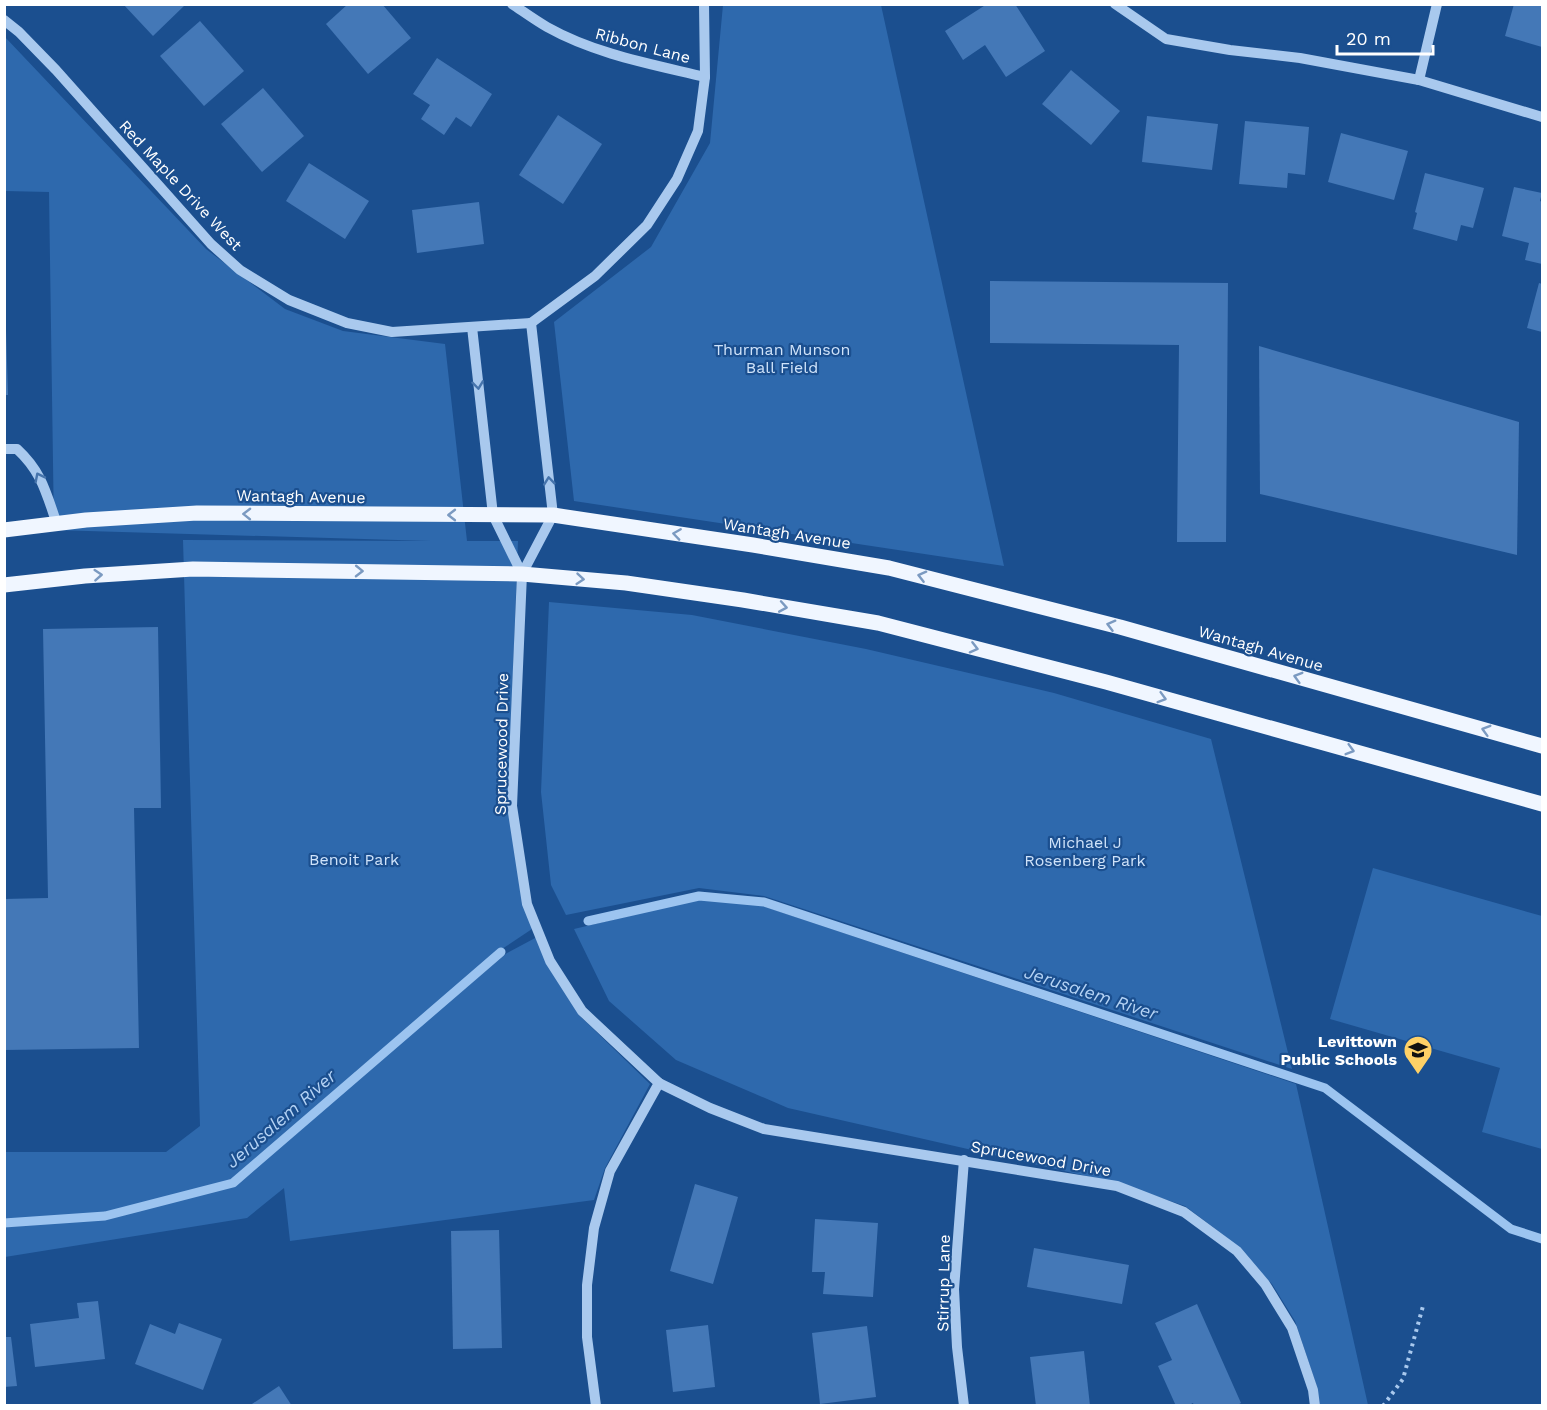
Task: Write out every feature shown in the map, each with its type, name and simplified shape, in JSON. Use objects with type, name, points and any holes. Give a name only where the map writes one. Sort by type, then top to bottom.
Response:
[{"type":"main road","name":"Wantagh Avenue","points":[[4,530],[197,513],[553,515],[753,544],[889,568],[1120,627],[1542,746]]},
{"type":"main road","points":[[4,585],[85,576],[193,569],[522,574],[637,585],[743,600],[878,623],[1106,682],[1542,804]]},
{"type":"street","name":"Ribbon Lane","points":[[512,4],[548,27],[584,44],[630,59],[705,77]]},
{"type":"street","points":[[522,574],[553,515],[531,323],[595,276],[647,225],[677,179],[698,131],[705,77],[704,4]]},
{"type":"street","points":[[1419,80],[1437,4]]},
{"type":"street","points":[[1115,5],[1166,39],[1230,50],[1300,58],[1419,80],[1542,117]]},
{"type":"street","name":"Red Maple Drive West","points":[[4,20],[56,70],[211,244],[240,270],[289,300],[347,323],[392,332],[531,323]]},
{"type":"street","points":[[472,327],[493,515],[522,574]]},
{"type":"street","points":[[4,449],[17,449],[31,462],[42,482],[57,524]]},
{"type":"street","name":"Sprucewood Drive","points":[[522,574],[512,806],[527,904],[550,961],[582,1011],[659,1083],[710,1108],[764,1129],[1117,1186],[1184,1212],[1237,1251],[1265,1284],[1292,1328],[1313,1390],[1315,1406]]},
{"type":"street","points":[[596,1406],[587,1337],[587,1285],[594,1228],[610,1171],[659,1083]]},
{"type":"street","name":"Stirrup Lane","points":[[964,1160],[954,1288],[957,1347],[964,1406]]},
{"type":"path","points":[[1383,1406],[1403,1379],[1422,1306]]},
{"type":"green space","name":"Thurman Munson Ball Field","points":[[723,5],[881,5],[1004,566],[574,501],[554,322],[651,247],[710,143]]},
{"type":"green space","name":"Benoit Park","points":[[4,36],[206,249],[285,309],[343,331],[445,344],[467,541],[518,541],[508,804],[532,929],[502,949],[355,1072],[355,1081],[507,953],[537,937],[579,1015],[650,1084],[605,1168],[594,1200],[290,1241],[284,1188],[247,1218],[5,1257],[5,1152],[166,1152],[200,1126],[183,540],[431,541],[54,530],[49,192],[5,191]]},
{"type":"green space","name":"Michael J Rosenberg Park","points":[[549,602],[692,615],[866,649],[1054,693],[1211,739],[1292,1069],[764,896],[699,888],[566,915],[551,885],[541,792]]},
{"type":"green space","points":[[1373,868],[1542,916],[1542,1149],[1482,1132],[1500,1068],[1330,1019]]},
{"type":"green space","points":[[700,899],[760,905],[1296,1084],[1368,1405],[1319,1405],[1316,1384],[1295,1321],[1272,1284],[1226,1237],[1185,1206],[1117,1183],[788,1108],[676,1060],[609,1001],[574,929]]},
{"type":"building","points":[[123,4],[186,4],[153,36]]},
{"type":"building","points":[[348,4],[382,4],[411,38],[368,74],[326,24]]},
{"type":"building","points":[[987,4],[1015,4],[1045,51],[1006,77],[985,45],[963,60],[945,31]]},
{"type":"building","points":[[1514,4],[1542,4],[1542,47],[1505,36]]},
{"type":"building","points":[[200,21],[244,71],[204,106],[160,56]]},
{"type":"building","points":[[437,58],[492,94],[471,127],[456,117],[444,135],[421,119],[430,105],[413,94]]},
{"type":"building","points":[[1071,70],[1120,111],[1091,145],[1042,104]]},
{"type":"building","points":[[263,88],[304,136],[262,172],[221,124]]},
{"type":"building","points":[[558,115],[602,144],[563,204],[519,175]]},
{"type":"building","points":[[1147,116],[1218,124],[1212,170],[1142,162]]},
{"type":"building","points":[[1245,121],[1309,127],[1305,175],[1288,173],[1287,188],[1239,184]]},
{"type":"building","points":[[1341,133],[1408,151],[1394,200],[1328,182]]},
{"type":"building","points":[[309,163],[369,201],[345,239],[286,201]]},
{"type":"building","points":[[1425,173],[1484,188],[1473,228],[1461,225],[1457,241],[1413,229]]},
{"type":"building","points":[[1514,187],[1542,193],[1540,201],[1542,202],[1542,264],[1525,260],[1529,243],[1502,236]]},
{"type":"building","points":[[479,202],[484,244],[417,253],[412,210]]},
{"type":"building","points":[[990,281],[1228,283],[1226,542],[1177,542],[1179,345],[990,343]]},
{"type":"building","points":[[1539,283],[1542,284],[1542,332],[1527,328]]},
{"type":"building","points":[[4,330],[6,330],[8,395],[4,395]]},
{"type":"building","points":[[1259,346],[1519,422],[1517,555],[1260,494]]},
{"type":"building","points":[[158,627],[161,808],[134,808],[139,1048],[4,1050],[4,899],[48,898],[43,629]]},
{"type":"building","points":[[695,1184],[738,1197],[713,1284],[670,1271]]},
{"type":"building","points":[[815,1219],[878,1223],[873,1297],[823,1294],[825,1272],[812,1272]]},
{"type":"building","points":[[499,1230],[502,1348],[453,1349],[451,1231]]},
{"type":"building","points":[[1034,1248],[1129,1265],[1122,1304],[1027,1287]]},
{"type":"building","points":[[98,1301],[105,1359],[35,1367],[30,1324],[79,1318],[77,1303]]},
{"type":"building","points":[[1197,1304],[1241,1403],[1236,1406],[1194,1406],[1193,1403],[1187,1406],[1176,1406],[1158,1366],[1172,1360],[1155,1323]]},
{"type":"building","points":[[179,1323],[222,1339],[203,1390],[135,1364],[150,1324],[175,1334]]},
{"type":"building","points":[[708,1325],[715,1387],[673,1392],[666,1330]]},
{"type":"building","points":[[867,1326],[876,1397],[820,1404],[812,1333]]},
{"type":"building","points":[[4,1337],[11,1337],[17,1386],[4,1387]]},
{"type":"building","points":[[1084,1351],[1090,1406],[1036,1406],[1030,1357]]},
{"type":"building","points":[[279,1386],[292,1406],[249,1406]]},
{"type":"waterway","name":"Jerusalem River","points":[[588,921],[699,896],[764,902],[1325,1088],[1511,1229],[1542,1239]]},
{"type":"waterway","name":"Jerusalem River","points":[[4,1223],[105,1216],[233,1183],[501,952]]},
{"type":"place","name":"Levittown Public Schools","points":[[1418,1076]]}]
